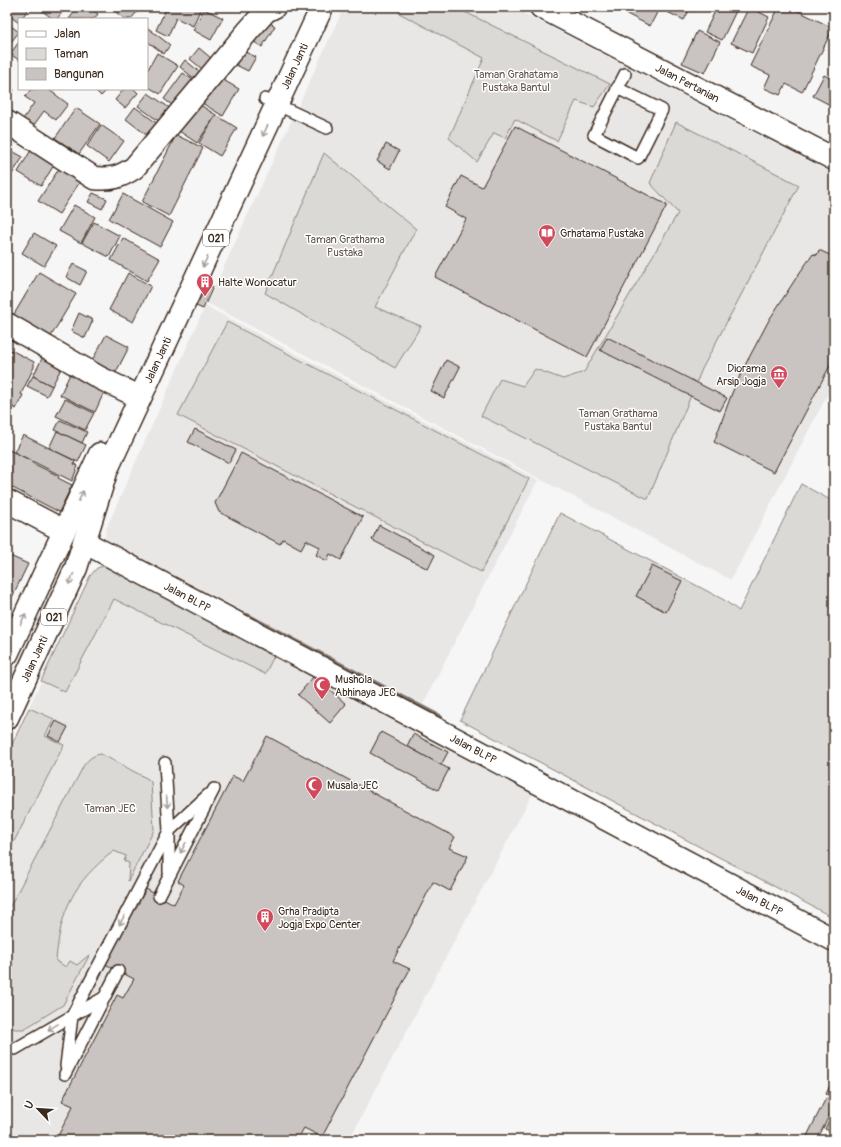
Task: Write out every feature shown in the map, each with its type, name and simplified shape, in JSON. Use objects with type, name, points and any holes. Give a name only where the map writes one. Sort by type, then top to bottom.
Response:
[{"type":"street","points":[[7,122],[94,178],[107,179],[121,176],[134,168],[249,30],[266,11],[274,7]]},
{"type":"street","name":"Jalan Janti","points":[[7,718],[13,688],[76,568],[107,469],[271,102],[308,7]]},
{"type":"street","name":"Jalan Janti","points":[[7,654],[128,392],[271,102],[322,7]]},
{"type":"street","name":"Jalan Pertanian","points":[[541,7],[834,159]]},
{"type":"street","points":[[7,324],[100,378],[128,392]]},
{"type":"street","points":[[7,501],[64,531]]},
{"type":"street","name":"Jalan BLPP","points":[[84,542],[834,940]]},
{"type":"lane","points":[[618,88],[662,110],[638,158],[594,136],[624,74]]},
{"type":"lane","points":[[271,102],[327,128]]},
{"type":"lane","points":[[165,763],[169,831],[169,875]]},
{"type":"lane","points":[[118,971],[65,1074],[72,1016],[169,831],[214,789],[158,896]]},
{"type":"lane","points":[[15,1049],[104,997]]},
{"type":"shaded area","points":[[344,7],[512,7],[834,174],[834,382],[731,580],[207,303]]},
{"type":"shaded area","points":[[205,306],[538,480],[423,704],[110,543],[105,537],[106,529]]},
{"type":"shaded area","points":[[103,566],[534,791],[349,1140],[7,1140],[7,755],[90,576],[97,568]]},
{"type":"green space","name":"Taman Grahatama Pustaka Bantul","points":[[402,7],[455,7],[610,84],[594,107],[576,101],[557,141],[515,119],[505,138],[494,133],[477,162],[449,138],[484,58],[399,13]]},
{"type":"green space","name":"Taman Grathama Pustaka Bantul","points":[[676,122],[799,185],[702,369],[648,499],[481,416],[500,379],[523,386],[535,369],[563,379],[584,372],[678,213],[650,183]]},
{"type":"green space","name":"Taman Grathama Pustaka","points":[[324,153],[416,229],[375,307],[421,326],[395,368],[265,293]]},
{"type":"green space","points":[[227,322],[529,479],[481,572],[178,415]]},
{"type":"green space","points":[[801,484],[834,502],[834,918],[460,720],[560,513],[724,600],[739,611]]},
{"type":"green space","points":[[107,566],[275,654],[265,674],[114,599],[65,692],[41,681],[90,576],[97,568]]},
{"type":"green space","points":[[29,708],[54,719],[45,736],[64,745],[7,855],[7,755]]},
{"type":"green space","name":"Taman JEC","points":[[101,754],[151,782],[154,830],[128,881],[129,863],[124,861],[126,856],[114,851],[88,874],[79,886],[65,912],[58,943],[56,961],[66,967],[70,961],[77,965],[90,954],[63,1005],[24,1029],[15,1029],[7,1025],[7,912],[84,765],[92,757]]},
{"type":"building","points":[[7,7],[30,7],[22,18],[18,18],[18,22],[7,14]]},
{"type":"building","points":[[44,7],[66,7],[58,18],[52,18],[41,10]]},
{"type":"building","points":[[78,7],[89,7],[98,14],[95,18],[70,18]]},
{"type":"building","points":[[115,7],[141,7],[132,18],[124,18],[113,10]]},
{"type":"building","points":[[167,7],[201,8],[193,26],[176,18],[168,36],[156,30]]},
{"type":"building","points":[[626,7],[660,7],[650,26],[623,12]]},
{"type":"building","points":[[664,7],[691,7],[684,20],[663,10]]},
{"type":"building","points":[[717,7],[732,7],[737,9],[722,40],[705,32]]},
{"type":"building","points":[[749,7],[769,17],[752,53],[731,43]]},
{"type":"building","points":[[779,7],[790,7],[833,28],[802,92],[786,84],[780,95],[764,88],[770,75],[750,66]]},
{"type":"building","points":[[204,9],[223,18],[211,40],[193,30]]},
{"type":"building","points":[[261,17],[275,26],[262,47],[248,38]]},
{"type":"building","points":[[7,23],[18,31],[18,33],[7,47]]},
{"type":"building","points":[[148,28],[170,45],[164,54],[148,42]]},
{"type":"building","points":[[697,31],[720,42],[705,73],[682,63]]},
{"type":"building","points":[[18,43],[18,59],[10,54]]},
{"type":"building","points":[[199,48],[217,63],[208,74],[190,59]]},
{"type":"building","points":[[243,51],[256,57],[248,71],[236,65]]},
{"type":"building","points":[[157,53],[178,66],[160,94],[148,87],[148,69]]},
{"type":"building","points":[[185,60],[206,77],[201,84],[180,67]]},
{"type":"building","points":[[183,73],[199,84],[180,111],[164,99]]},
{"type":"building","points":[[824,75],[834,80],[834,107],[813,96]]},
{"type":"building","points":[[218,77],[239,89],[223,116],[202,103]]},
{"type":"building","points":[[7,84],[14,90],[7,100]]},
{"type":"building","points":[[30,90],[49,90],[68,104],[56,120],[44,111],[31,129],[21,122],[34,103],[25,97]]},
{"type":"building","points":[[95,90],[107,90],[101,96]]},
{"type":"building","points":[[123,90],[135,90],[138,93],[125,108],[115,100]]},
{"type":"building","points":[[148,93],[174,111],[164,125],[138,106]]},
{"type":"building","points":[[197,103],[216,115],[197,143],[179,131]]},
{"type":"building","points":[[135,107],[162,127],[153,140],[126,119]]},
{"type":"building","points":[[76,108],[100,124],[79,154],[55,138]]},
{"type":"building","points":[[216,115],[237,128],[220,156],[199,143]]},
{"type":"building","points":[[101,125],[124,141],[109,162],[87,146]]},
{"type":"building","name":"Grhatama Pustaka","points":[[515,126],[667,205],[587,357],[435,277],[466,219],[445,207],[461,176],[482,187]]},
{"type":"building","points":[[176,135],[203,148],[169,216],[142,202]]},
{"type":"building","points":[[386,144],[399,151],[390,169],[377,161]]},
{"type":"building","points":[[7,148],[23,157],[7,182]]},
{"type":"building","points":[[31,150],[54,165],[41,186],[18,172]]},
{"type":"building","points":[[62,164],[83,177],[59,214],[38,201]]},
{"type":"building","points":[[93,193],[107,199],[102,209],[88,202]]},
{"type":"building","points":[[123,194],[173,222],[160,247],[109,219]]},
{"type":"building","points":[[74,205],[95,217],[81,243],[59,231]]},
{"type":"building","points":[[94,222],[120,236],[109,257],[82,243]]},
{"type":"building","points":[[34,233],[56,246],[44,266],[22,253]]},
{"type":"building","points":[[123,238],[160,259],[147,281],[111,260]]},
{"type":"building","points":[[819,250],[834,257],[834,358],[774,472],[714,442],[732,393],[769,320],[813,254],[817,255]]},
{"type":"building","points":[[73,264],[87,271],[80,285],[66,277]]},
{"type":"building","points":[[39,272],[76,294],[50,338],[13,316]]},
{"type":"building","points":[[128,273],[151,286],[133,322],[109,310]]},
{"type":"building","name":"Halte Wonocatur","points":[[207,284],[213,287],[203,309],[196,306]]},
{"type":"building","points":[[79,313],[93,320],[85,338],[71,331]]},
{"type":"building","points":[[106,335],[129,347],[112,380],[88,368]]},
{"type":"building","points":[[607,337],[727,398],[720,411],[600,350]]},
{"type":"building","points":[[9,349],[34,362],[34,367],[21,394],[23,395],[16,409],[7,404],[7,352]]},
{"type":"building","points":[[45,353],[64,363],[52,386],[33,376]]},
{"type":"building","points":[[446,360],[460,367],[444,398],[431,391]]},
{"type":"building","points":[[71,372],[106,388],[95,412],[60,395]]},
{"type":"building","points":[[33,376],[52,386],[47,396],[27,386]]},
{"type":"building","points":[[65,399],[94,413],[85,430],[56,416]]},
{"type":"building","points":[[60,420],[87,432],[82,443],[55,430]]},
{"type":"building","points":[[195,429],[236,450],[229,463],[188,442]]},
{"type":"building","points":[[57,431],[86,445],[78,462],[49,448]]},
{"type":"building","points":[[23,435],[75,461],[74,464],[78,466],[72,481],[14,452]]},
{"type":"building","points":[[7,449],[32,461],[32,463],[59,476],[58,478],[72,485],[59,512],[11,487],[10,489],[7,487]]},
{"type":"building","points":[[241,453],[363,517],[341,560],[330,554],[327,561],[316,555],[320,547],[306,540],[301,549],[283,539],[280,544],[219,512],[215,503]]},
{"type":"building","points":[[379,525],[435,555],[428,569],[372,540]]},
{"type":"building","points":[[10,556],[28,564],[7,608],[7,557]]},
{"type":"building","points":[[652,566],[682,581],[666,612],[636,596]]},
{"type":"building","name":"Mushola Abhinaya JEC","points":[[314,676],[346,704],[330,723],[298,695]]},
{"type":"building","points":[[56,721],[68,727],[60,742],[48,736]]},
{"type":"building","points":[[381,732],[449,769],[438,790],[370,753]]},
{"type":"building","points":[[413,734],[448,752],[441,765],[407,746]]},
{"type":"building","name":"Grha Pradipta Jogja Expo Center","points":[[267,736],[455,837],[449,848],[468,856],[450,891],[433,882],[393,961],[410,969],[322,1137],[304,1128],[297,1140],[56,1140],[73,1106],[62,1101],[117,995],[123,998],[134,979],[105,964],[146,889],[174,904],[184,885],[178,881],[233,776],[243,781]]},
{"type":"building","points":[[834,1077],[834,1098],[826,1094]]},
{"type":"building","points":[[826,1098],[834,1102],[834,1106],[817,1140],[815,1140],[807,1136]]},
{"type":"building","points":[[834,1110],[834,1133],[825,1129]]},
{"type":"waterway","points":[[247,616],[439,717]]},
{"type":"place","name":"Grhatama Pustaka","points":[[547,248]]},
{"type":"place","name":"Halte Wonocatur","points":[[205,297]]},
{"type":"place","name":"Diorama Arsip Jogja","points":[[779,389]]},
{"type":"place","name":"Mushola Abhinaya JEC","points":[[322,700]]},
{"type":"place","name":"Musala JEC","points":[[314,800]]},
{"type":"place","name":"Grha Pradipta Jogja Expo Center","points":[[265,932]]}]
